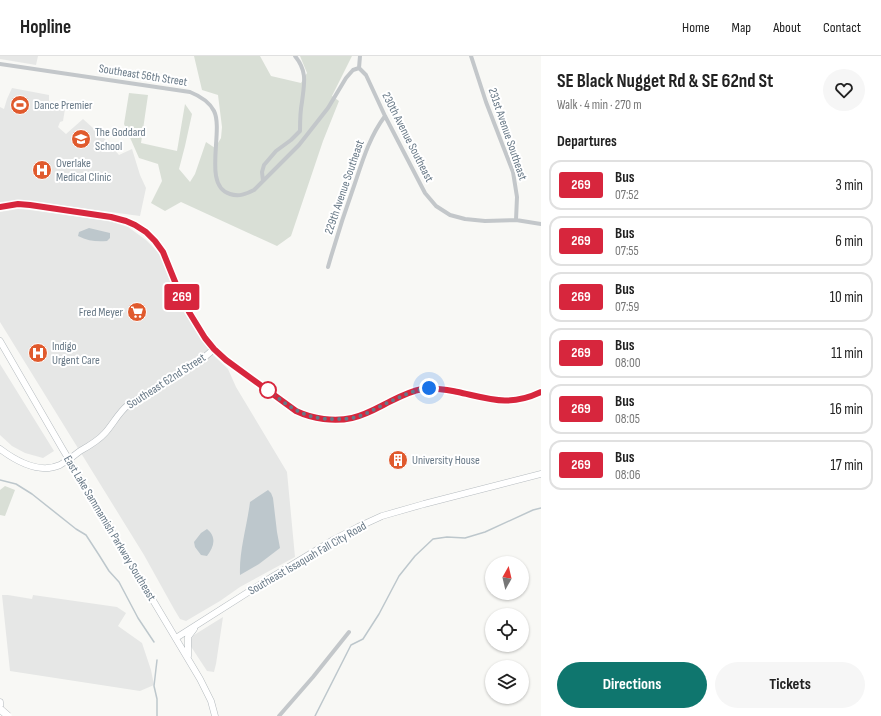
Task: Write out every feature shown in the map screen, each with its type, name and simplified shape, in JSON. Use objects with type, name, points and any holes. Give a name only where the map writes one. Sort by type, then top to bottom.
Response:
[{"type":"highway","points":[[0,709],[8,716]]},
{"type":"main road","points":[[0,207],[18,204],[30,205],[111,217],[126,221],[141,229],[155,241],[163,252],[186,307],[205,338],[214,349],[226,360],[296,411],[311,417],[324,420],[353,418],[365,414],[407,393],[421,389],[448,390],[491,400],[505,401],[524,399],[541,392]]},
{"type":"main road","name":"East Lake Sammamish Parkway Southeast","points":[[0,341],[188,658],[204,686],[215,716]]},
{"type":"main road","name":"Southeast 62nd Street","points":[[0,449],[22,462],[39,468],[59,465],[96,441],[104,434],[128,404],[200,361],[214,349]]},
{"type":"main road","name":"Southeast Issaquah Fall City Road","points":[[176,638],[333,540],[382,516],[541,474]]},
{"type":"main road","points":[[188,658],[188,637],[202,621]]},
{"type":"main road","points":[[0,702],[1,716]]},
{"type":"street","points":[[264,181],[262,172],[264,165],[276,151],[300,131],[305,82],[301,65],[295,56]]},
{"type":"street","points":[[359,68],[360,56]]},
{"type":"street","name":"231st Avenue Southeast","points":[[471,56],[484,96],[513,172],[517,197],[516,220]]},
{"type":"street","name":"Southeast 56th Street","points":[[0,64],[196,94],[210,105],[216,115],[215,170],[219,184],[224,192],[233,195],[244,195],[254,190],[300,145],[328,108],[346,78],[353,70],[359,68]]},
{"type":"street","name":"230th Avenue Southeast","points":[[359,68],[366,75],[385,116],[425,193],[436,206],[444,212],[458,218],[474,221],[516,220]]},
{"type":"street","name":"229th Avenue Southeast","points":[[328,267],[341,221],[365,152],[376,129],[385,116]]},
{"type":"street","points":[[516,220],[541,224]]},
{"type":"street","points":[[279,716],[349,632]]},
{"type":"shaded area","points":[[0,56],[38,56],[36,65],[0,59]]},
{"type":"shaded area","points":[[194,56],[260,56],[271,76],[301,83],[307,73],[300,56],[352,56],[332,96],[339,101],[323,141],[291,236],[277,246],[181,202],[165,211],[151,203],[162,181],[158,164],[139,158],[124,124],[129,93],[148,95],[141,143],[177,151],[185,104],[192,114],[179,169],[190,182],[195,174],[206,142],[215,148],[221,138],[222,127],[218,95],[202,90]]},
{"type":"shaded area","points":[[12,88],[49,95],[49,101],[66,103],[63,121],[60,122],[58,127],[66,134],[83,119],[103,137],[119,155],[132,149],[140,175],[146,188],[140,216],[38,202],[0,202],[0,107],[4,109]]},
{"type":"shaded area","points":[[18,209],[109,221],[128,227],[146,240],[165,259],[185,309],[212,354],[228,369],[236,387],[287,472],[295,557],[240,587],[186,621],[180,619],[144,555],[0,322],[0,212]]},
{"type":"shaded area","points":[[89,228],[110,233],[110,238],[107,241],[96,241],[78,236],[79,232]]},
{"type":"shaded area","points":[[0,364],[54,451],[43,458],[25,453],[12,446],[0,435]]},
{"type":"shaded area","points":[[5,486],[15,490],[5,516],[0,515],[0,490]]},
{"type":"shaded area","points":[[268,490],[273,498],[280,548],[259,564],[240,575],[242,548],[250,502]]},
{"type":"shaded area","points":[[207,529],[212,535],[213,546],[207,556],[201,555],[195,547],[194,542],[201,533]]},
{"type":"shaded area","points":[[2,595],[32,599],[33,595],[117,607],[126,613],[118,626],[142,643],[151,670],[154,685],[140,691],[10,671]]},
{"type":"shaded area","points":[[223,617],[214,672],[207,671],[190,645],[191,639],[194,635]]},
{"type":"waterway","points":[[0,480],[16,484],[32,494],[76,529],[86,535],[109,571],[119,582],[138,618],[154,642]]},
{"type":"waterway","points":[[315,716],[351,645],[363,639],[379,614],[399,576],[415,556],[433,539],[447,537],[465,538],[485,532],[533,510],[541,508]]},
{"type":"waterway","points":[[157,660],[154,686],[157,699],[157,716]]},
{"type":"bus line","name":"269","points":[[0,207],[18,204],[30,205],[111,217],[126,221],[141,229],[155,241],[163,252],[175,283],[189,312],[205,338],[214,349],[226,360],[296,411],[311,417],[324,420],[353,418],[365,414],[407,393],[429,388],[448,390],[498,401],[524,399],[541,392]]},
{"type":"place","name":"Dance Premier","points":[[20,105]]},
{"type":"place","name":"The Goddard School","points":[[81,139]]},
{"type":"place","name":"Overlake Medical Clinic","points":[[42,170]]},
{"type":"place","name":"Fred Meyer","points":[[137,312]]},
{"type":"place","name":"Indigo Urgent Care","points":[[38,353]]},
{"type":"place","name":"University House","points":[[398,460]]},
{"type":"route","points":[[268,390],[296,411],[324,420],[353,418],[365,414],[407,393],[429,388]]}]
